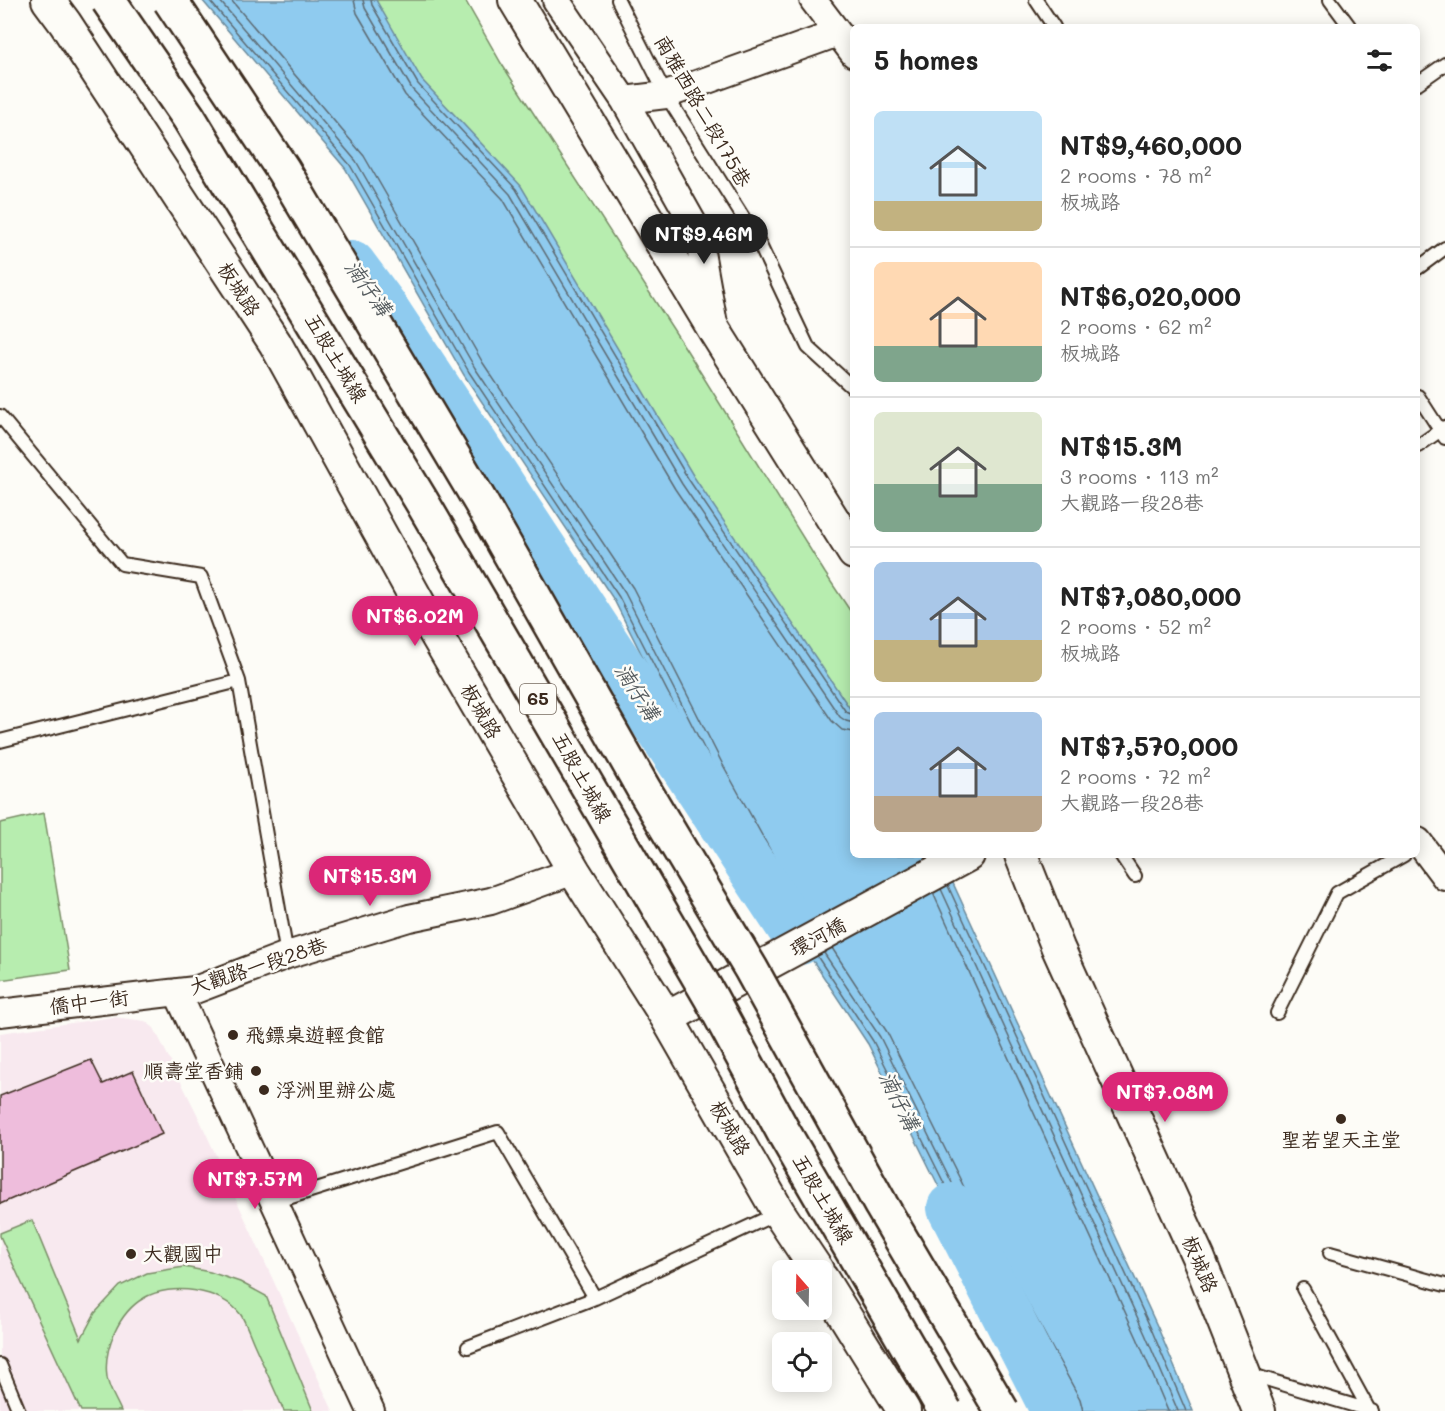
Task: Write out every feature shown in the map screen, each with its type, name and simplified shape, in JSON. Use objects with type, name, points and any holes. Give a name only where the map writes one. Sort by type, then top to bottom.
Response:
[{"type":"highway","name":"五股土城線","points":[[108,0],[189,118],[422,502],[711,998],[784,1133],[945,1411]]},
{"type":"highway","name":"65","points":[[170,0],[284,170],[480,501],[643,788],[751,969],[881,1205],[1002,1411]]},
{"type":"street","name":"板城路","points":[[48,0],[275,343],[434,631],[574,871],[668,1018],[779,1213],[810,1260]]},
{"type":"street","points":[[515,0],[716,333],[850,547]]},
{"type":"street","points":[[556,0],[624,100],[697,230],[716,333]]},
{"type":"street","points":[[813,0],[850,49]]},
{"type":"street","points":[[624,100],[666,95],[838,33]]},
{"type":"street","points":[[1420,852],[1445,878]]},
{"type":"street","name":"環河橋","points":[[668,1018],[962,858]]},
{"type":"street","name":"板城路","points":[[1022,858],[1058,948],[1199,1259],[1259,1411]]},
{"type":"street","name":"大觀路一段28巷","points":[[371,1411],[177,992],[195,990],[287,955],[409,918],[490,901],[574,871]]},
{"type":"street","name":"僑中一街","points":[[0,1014],[177,992]]},
{"type":"street","points":[[832,1295],[904,1411]]},
{"type":"lane","name":"南雅西路二段175巷","points":[[618,0],[666,95],[758,241],[808,347],[850,385]]},
{"type":"lane","points":[[1036,0],[1052,24]]},
{"type":"lane","points":[[1330,0],[1348,24]]},
{"type":"lane","points":[[1420,82],[1445,64]]},
{"type":"lane","points":[[1420,267],[1445,248]]},
{"type":"lane","points":[[1420,399],[1443,432],[1420,445]]},
{"type":"lane","points":[[0,416],[14,430],[122,564],[201,577],[239,681],[287,955]]},
{"type":"lane","points":[[0,434],[14,430]]},
{"type":"lane","points":[[0,741],[239,681]]},
{"type":"lane","points":[[1123,858],[1135,876]]},
{"type":"lane","points":[[1277,1012],[1337,893],[1396,858]]},
{"type":"lane","points":[[274,1202],[498,1132],[595,1298]]},
{"type":"lane","points":[[468,1347],[595,1298],[779,1213]]},
{"type":"lane","points":[[1330,1253],[1445,1285]]},
{"type":"lane","points":[[1303,1289],[1371,1410]]},
{"type":"lane","points":[[0,1365],[18,1411]]},
{"type":"lane","points":[[1245,1373],[1371,1410]]},
{"type":"shaded area","name":"大觀國中","points":[[114,1017],[145,1021],[154,1028],[198,1116],[333,1411],[0,1411],[0,1033]]},
{"type":"green space","points":[[357,0],[465,0],[501,63],[686,349],[850,610],[850,732]]},
{"type":"green space","points":[[44,813],[70,970],[0,980],[0,823]]},
{"type":"green space","points":[[32,1220],[81,1339],[95,1313],[120,1286],[147,1273],[184,1267],[210,1272],[240,1282],[266,1296],[313,1411],[284,1411],[245,1322],[232,1306],[209,1294],[182,1289],[155,1293],[144,1298],[127,1312],[115,1332],[110,1343],[106,1366],[111,1390],[121,1411],[81,1411],[0,1236],[0,1233]]},
{"type":"water","points":[[202,0],[376,0],[422,80],[521,186],[694,477],[850,709],[850,858],[941,858],[1158,1328],[1193,1411],[1061,1411],[943,1195],[868,1044],[770,896],[703,776],[614,600],[464,375],[345,168]]},
{"type":"building","points":[[91,1060],[103,1084],[133,1071],[162,1134],[0,1204],[0,1096]]},
{"type":"waterway","name":"湳仔溝","points":[[351,265],[383,308],[800,940]]},
{"type":"waterway","name":"湳仔溝","points":[[952,1208],[1056,1411]]},
{"type":"place","name":"飛鏢桌遊輕食館","points":[[233,1035]]},
{"type":"place","name":"順壽堂香鋪","points":[[256,1071]]},
{"type":"place","name":"浮洲里辦公處","points":[[264,1090]]},
{"type":"place","name":"聖若望天主堂","points":[[1341,1119]]},
{"type":"place","name":"大觀國中","points":[[131,1254]]}]
